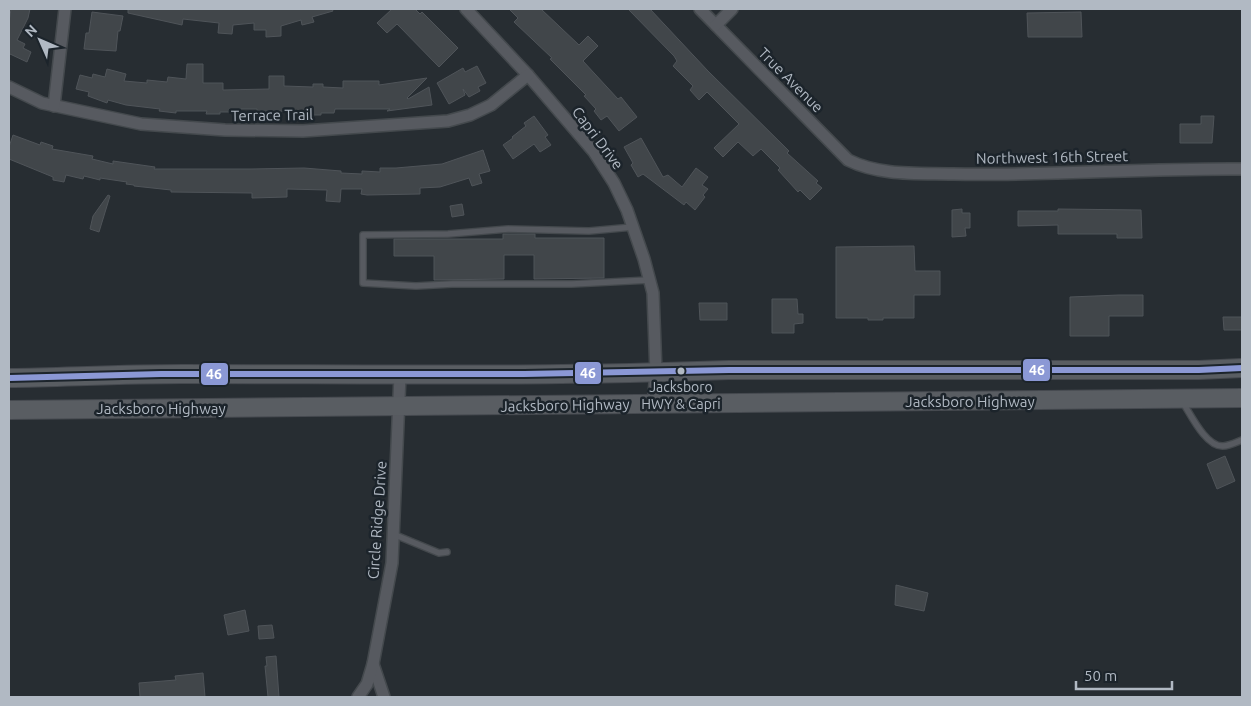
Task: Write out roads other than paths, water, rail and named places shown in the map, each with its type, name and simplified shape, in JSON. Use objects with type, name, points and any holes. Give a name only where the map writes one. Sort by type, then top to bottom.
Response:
[{"type":"main road","name":"Jacksboro Highway","points":[[9,378],[182,374],[400,375],[656,373],[729,370],[1199,370],[1242,368]]},
{"type":"main road","points":[[1199,370],[1200,399]]},
{"type":"main road","name":"Jacksboro Highway","points":[[9,410],[1242,398]]},
{"type":"street","points":[[54,106],[65,9]]},
{"type":"street","name":"Capri Drive","points":[[466,9],[528,75],[594,152],[614,183],[628,210],[653,293],[656,373],[653,404]]},
{"type":"street","name":"True Avenue","points":[[700,9],[848,160],[863,167]]},
{"type":"street","points":[[716,25],[732,9]]},
{"type":"street","name":"Terrace Trail","points":[[9,87],[42,103],[141,124],[225,130],[303,131],[448,121],[470,116],[491,105],[528,75]]},
{"type":"street","name":"Northwest 16th Street","points":[[863,167],[889,172],[989,174],[1187,168],[1242,169]]},
{"type":"street","name":"Circle Ridge Drive","points":[[358,697],[367,684],[392,563],[400,375]]},
{"type":"street","points":[[372,664],[384,697]]},
{"type":"lane","points":[[633,227],[589,231],[508,229],[448,234],[363,235],[363,283],[416,286],[572,284],[649,280]]},
{"type":"lane","points":[[1181,400],[1206,438],[1214,445],[1225,447],[1242,440]]},
{"type":"lane","points":[[393,534],[439,553],[447,552]]},
{"type":"place","name":"Jacksboro HWY & Capri","points":[[681,371]]}]
